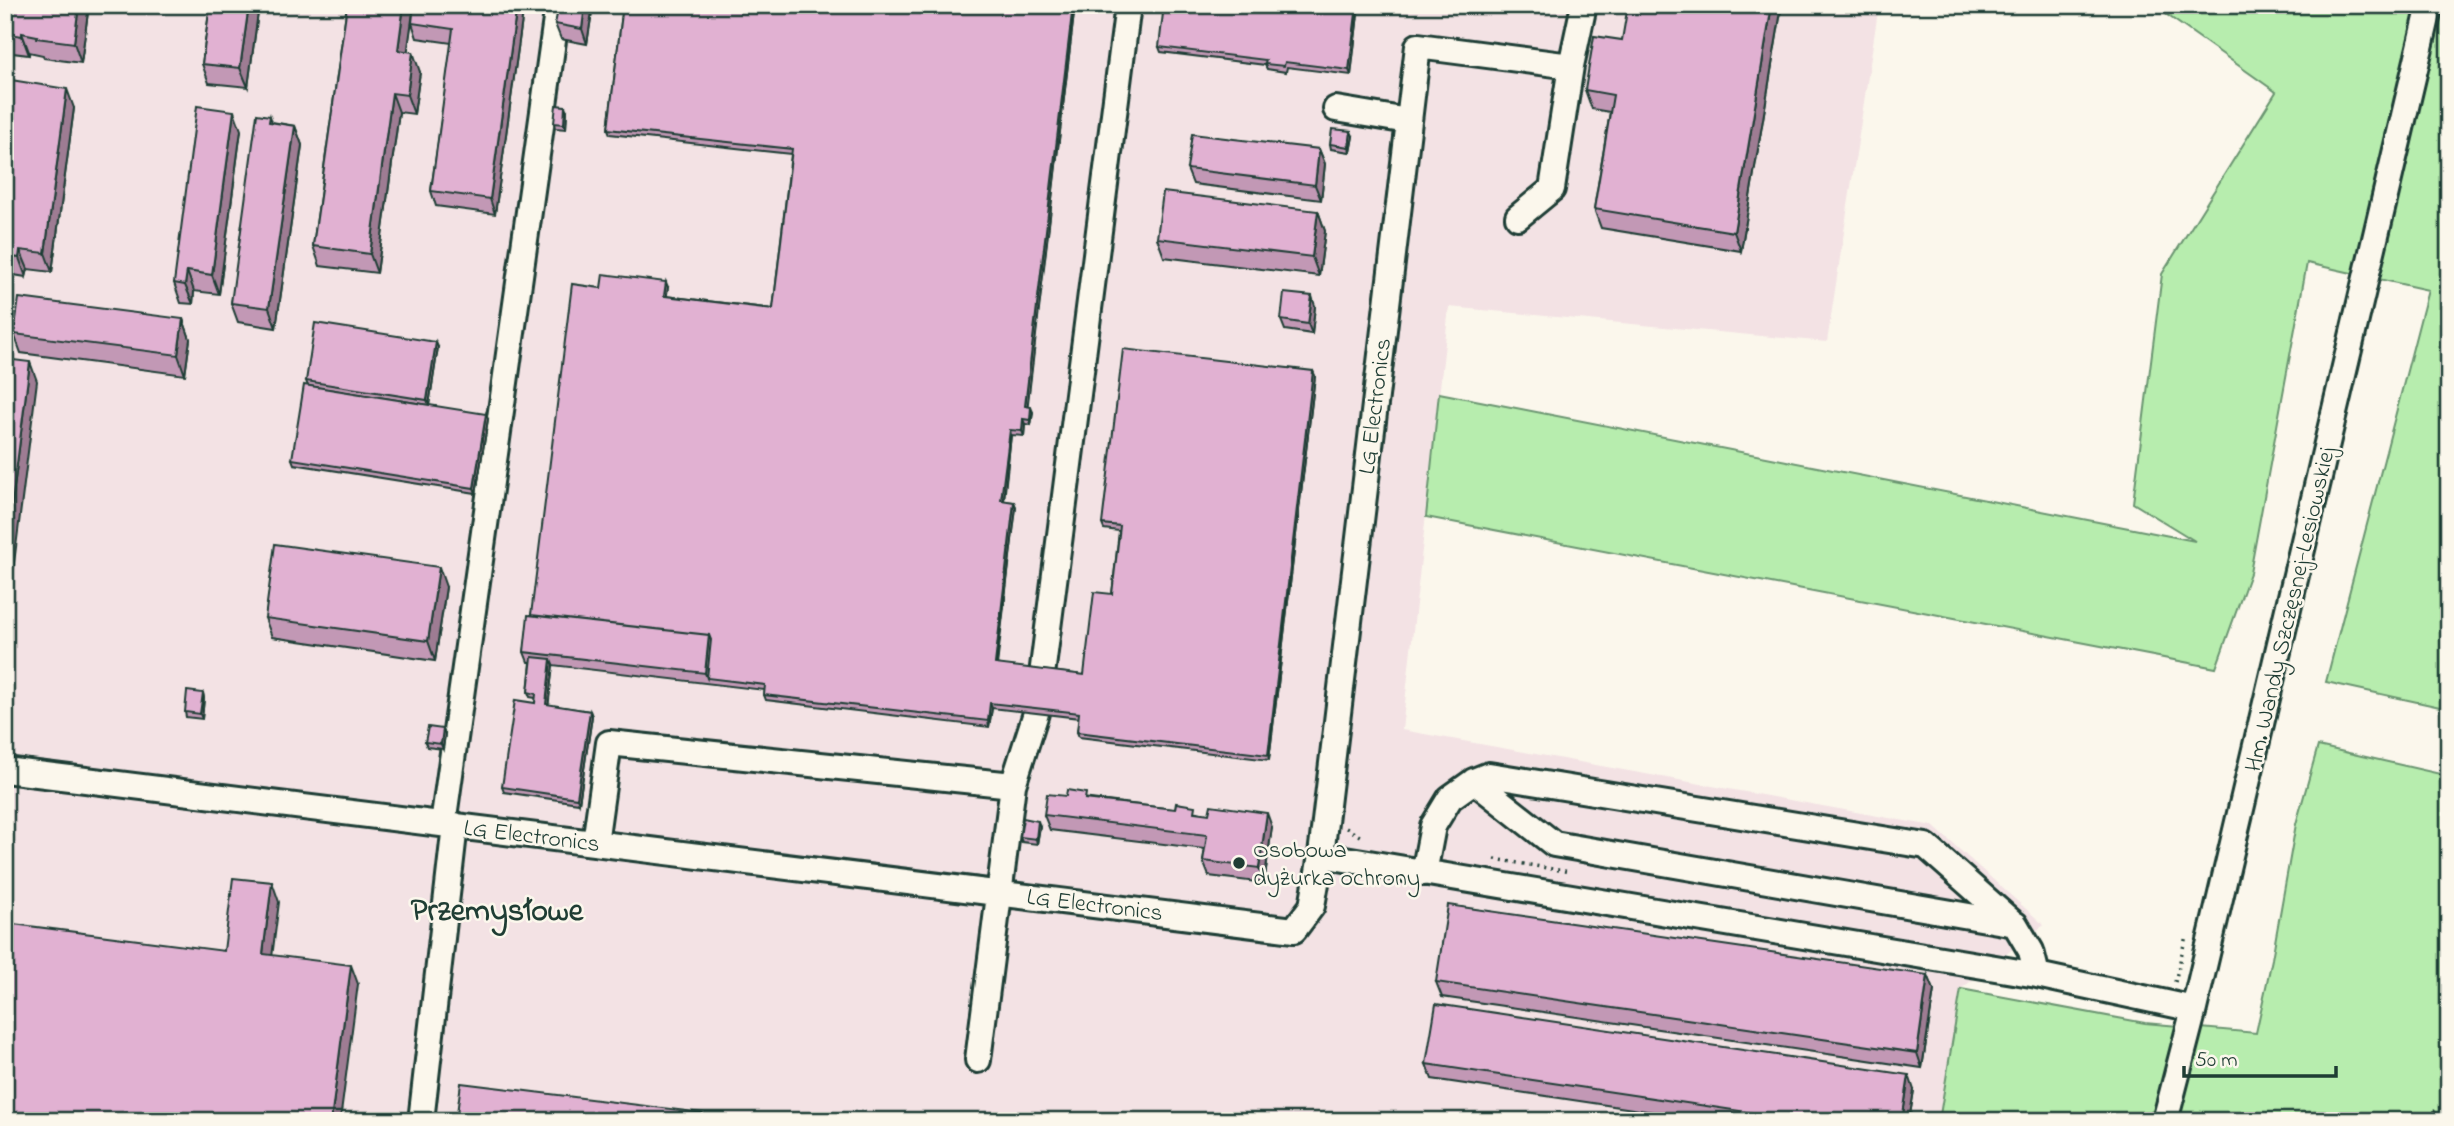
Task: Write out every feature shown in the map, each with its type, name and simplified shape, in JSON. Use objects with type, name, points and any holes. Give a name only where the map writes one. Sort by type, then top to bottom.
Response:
[{"type":"street","points":[[421,1121],[449,825],[558,5]]},
{"type":"street","points":[[1042,675],[1128,5]]},
{"type":"street","points":[[1518,217],[1552,189],[1571,66],[1584,5]]},
{"type":"street","name":"Hm. Wandy Szczęsnej-Lesiowskiej","points":[[2165,1121],[2194,1009],[2430,5]]},
{"type":"street","name":"LG Electronics","points":[[5,770],[1294,930],[1312,906],[1321,855],[1418,46],[1571,66]]},
{"type":"street","points":[[1336,109],[1408,121]]},
{"type":"street","points":[[978,1060],[1013,785],[1037,713]]},
{"type":"street","points":[[595,843],[609,743],[1013,785]]},
{"type":"street","points":[[1424,873],[1433,826],[1450,797],[1474,781],[1489,775],[1926,846],[2015,924],[2031,951],[2037,975]]},
{"type":"street","points":[[1474,781],[1554,844],[2015,924]]},
{"type":"street","points":[[1321,855],[2037,975],[2194,1009]]},
{"type":"path","points":[[2415,1121],[2449,1104]]},
{"type":"shaded area","points":[[5,5],[1879,5],[1827,342],[1449,307],[1402,730],[1933,826],[2044,925],[1961,989],[1939,1121],[5,1121]]},
{"type":"green space","points":[[2153,5],[2449,5],[2449,709],[2326,682],[2428,290],[2307,263],[2250,573],[2216,668],[1426,517],[1439,393],[2195,541],[2133,503],[2162,274],[2276,92]]},
{"type":"green space","points":[[2318,746],[2449,776],[2449,1121],[1939,1121],[1961,989],[2145,1023],[2256,1033],[2296,824]]},
{"type":"building","points":[[5,5],[79,5],[74,43],[36,38],[37,36],[22,33],[22,36],[5,33]]},
{"type":"building","points":[[210,5],[249,5],[240,68],[202,64]]},
{"type":"building","points":[[347,5],[404,5],[398,50],[413,52],[407,95],[392,93],[370,254],[313,246]]},
{"type":"building","points":[[414,5],[517,5],[490,199],[431,191],[453,29],[412,23]]},
{"type":"building","points":[[559,5],[585,5],[582,29],[555,24]]},
{"type":"building","points":[[623,5],[1073,5],[1025,406],[1031,407],[1030,420],[1023,419],[1022,431],[1010,430],[1001,500],[1014,502],[995,664],[1084,675],[1094,592],[1112,594],[1120,526],[1102,524],[1123,349],[1313,371],[1268,755],[1077,732],[1079,713],[990,703],[988,721],[764,695],[765,685],[707,678],[711,640],[709,635],[531,615],[572,284],[601,288],[603,274],[666,282],[664,296],[773,309],[792,149],[608,129]]},
{"type":"building","points":[[1164,5],[1357,5],[1349,70],[1285,62],[1284,66],[1265,64],[1266,60],[1159,47]]},
{"type":"building","points":[[1628,5],[1772,5],[1734,232],[1594,209],[1613,95],[1585,90],[1594,36],[1622,40]]},
{"type":"building","points":[[5,79],[67,89],[45,253],[20,250],[19,258],[7,256],[9,241],[5,241]]},
{"type":"building","points":[[556,105],[565,106],[564,124],[554,123]]},
{"type":"building","points":[[197,106],[234,111],[212,275],[187,271],[185,285],[174,283]]},
{"type":"building","points":[[257,114],[270,116],[269,122],[295,126],[269,308],[231,303]]},
{"type":"building","points":[[1332,129],[1351,131],[1349,147],[1330,144]]},
{"type":"building","points":[[1192,134],[1319,149],[1315,185],[1187,169]]},
{"type":"building","points":[[1163,192],[1318,211],[1312,257],[1157,238]]},
{"type":"building","points":[[1284,293],[1312,296],[1308,324],[1281,320]]},
{"type":"building","points":[[19,298],[183,319],[178,355],[14,334]]},
{"type":"building","points":[[315,323],[436,342],[427,400],[306,381]]},
{"type":"building","points":[[5,359],[30,362],[5,558]]},
{"type":"building","points":[[304,385],[486,414],[474,488],[292,459]]},
{"type":"building","points":[[275,544],[439,567],[428,641],[265,618]]},
{"type":"building","points":[[528,615],[709,635],[705,673],[524,652]]},
{"type":"building","points":[[532,657],[551,659],[546,704],[590,711],[577,798],[502,787],[515,700],[535,703],[536,694],[528,692]]},
{"type":"building","points":[[187,691],[203,693],[200,714],[185,712]]},
{"type":"building","points":[[428,727],[443,729],[441,744],[425,742]]},
{"type":"building","points":[[1067,790],[1086,793],[1085,799],[1175,809],[1176,803],[1195,806],[1194,812],[1209,814],[1211,805],[1267,813],[1259,868],[1203,861],[1207,835],[1044,815],[1047,794],[1066,796]]},
{"type":"building","points":[[1023,818],[1038,821],[1036,839],[1020,837]]},
{"type":"building","points":[[233,878],[272,882],[263,954],[351,965],[331,1121],[5,1121],[5,923],[224,951]]},
{"type":"building","points":[[1448,905],[1928,975],[1917,1053],[1436,982]]},
{"type":"building","points":[[1436,1004],[1909,1075],[1902,1121],[1806,1121],[1426,1064]]},
{"type":"building","points":[[461,1083],[703,1113],[702,1121],[456,1121]]},
{"type":"building","points":[[705,1118],[728,1121],[704,1121]]},
{"type":"place","name":"Osobowa dyżurka ochrony","points":[[1239,863]]},
{"type":"district","name":"Przemysłowe","points":[[497,909]]}]
